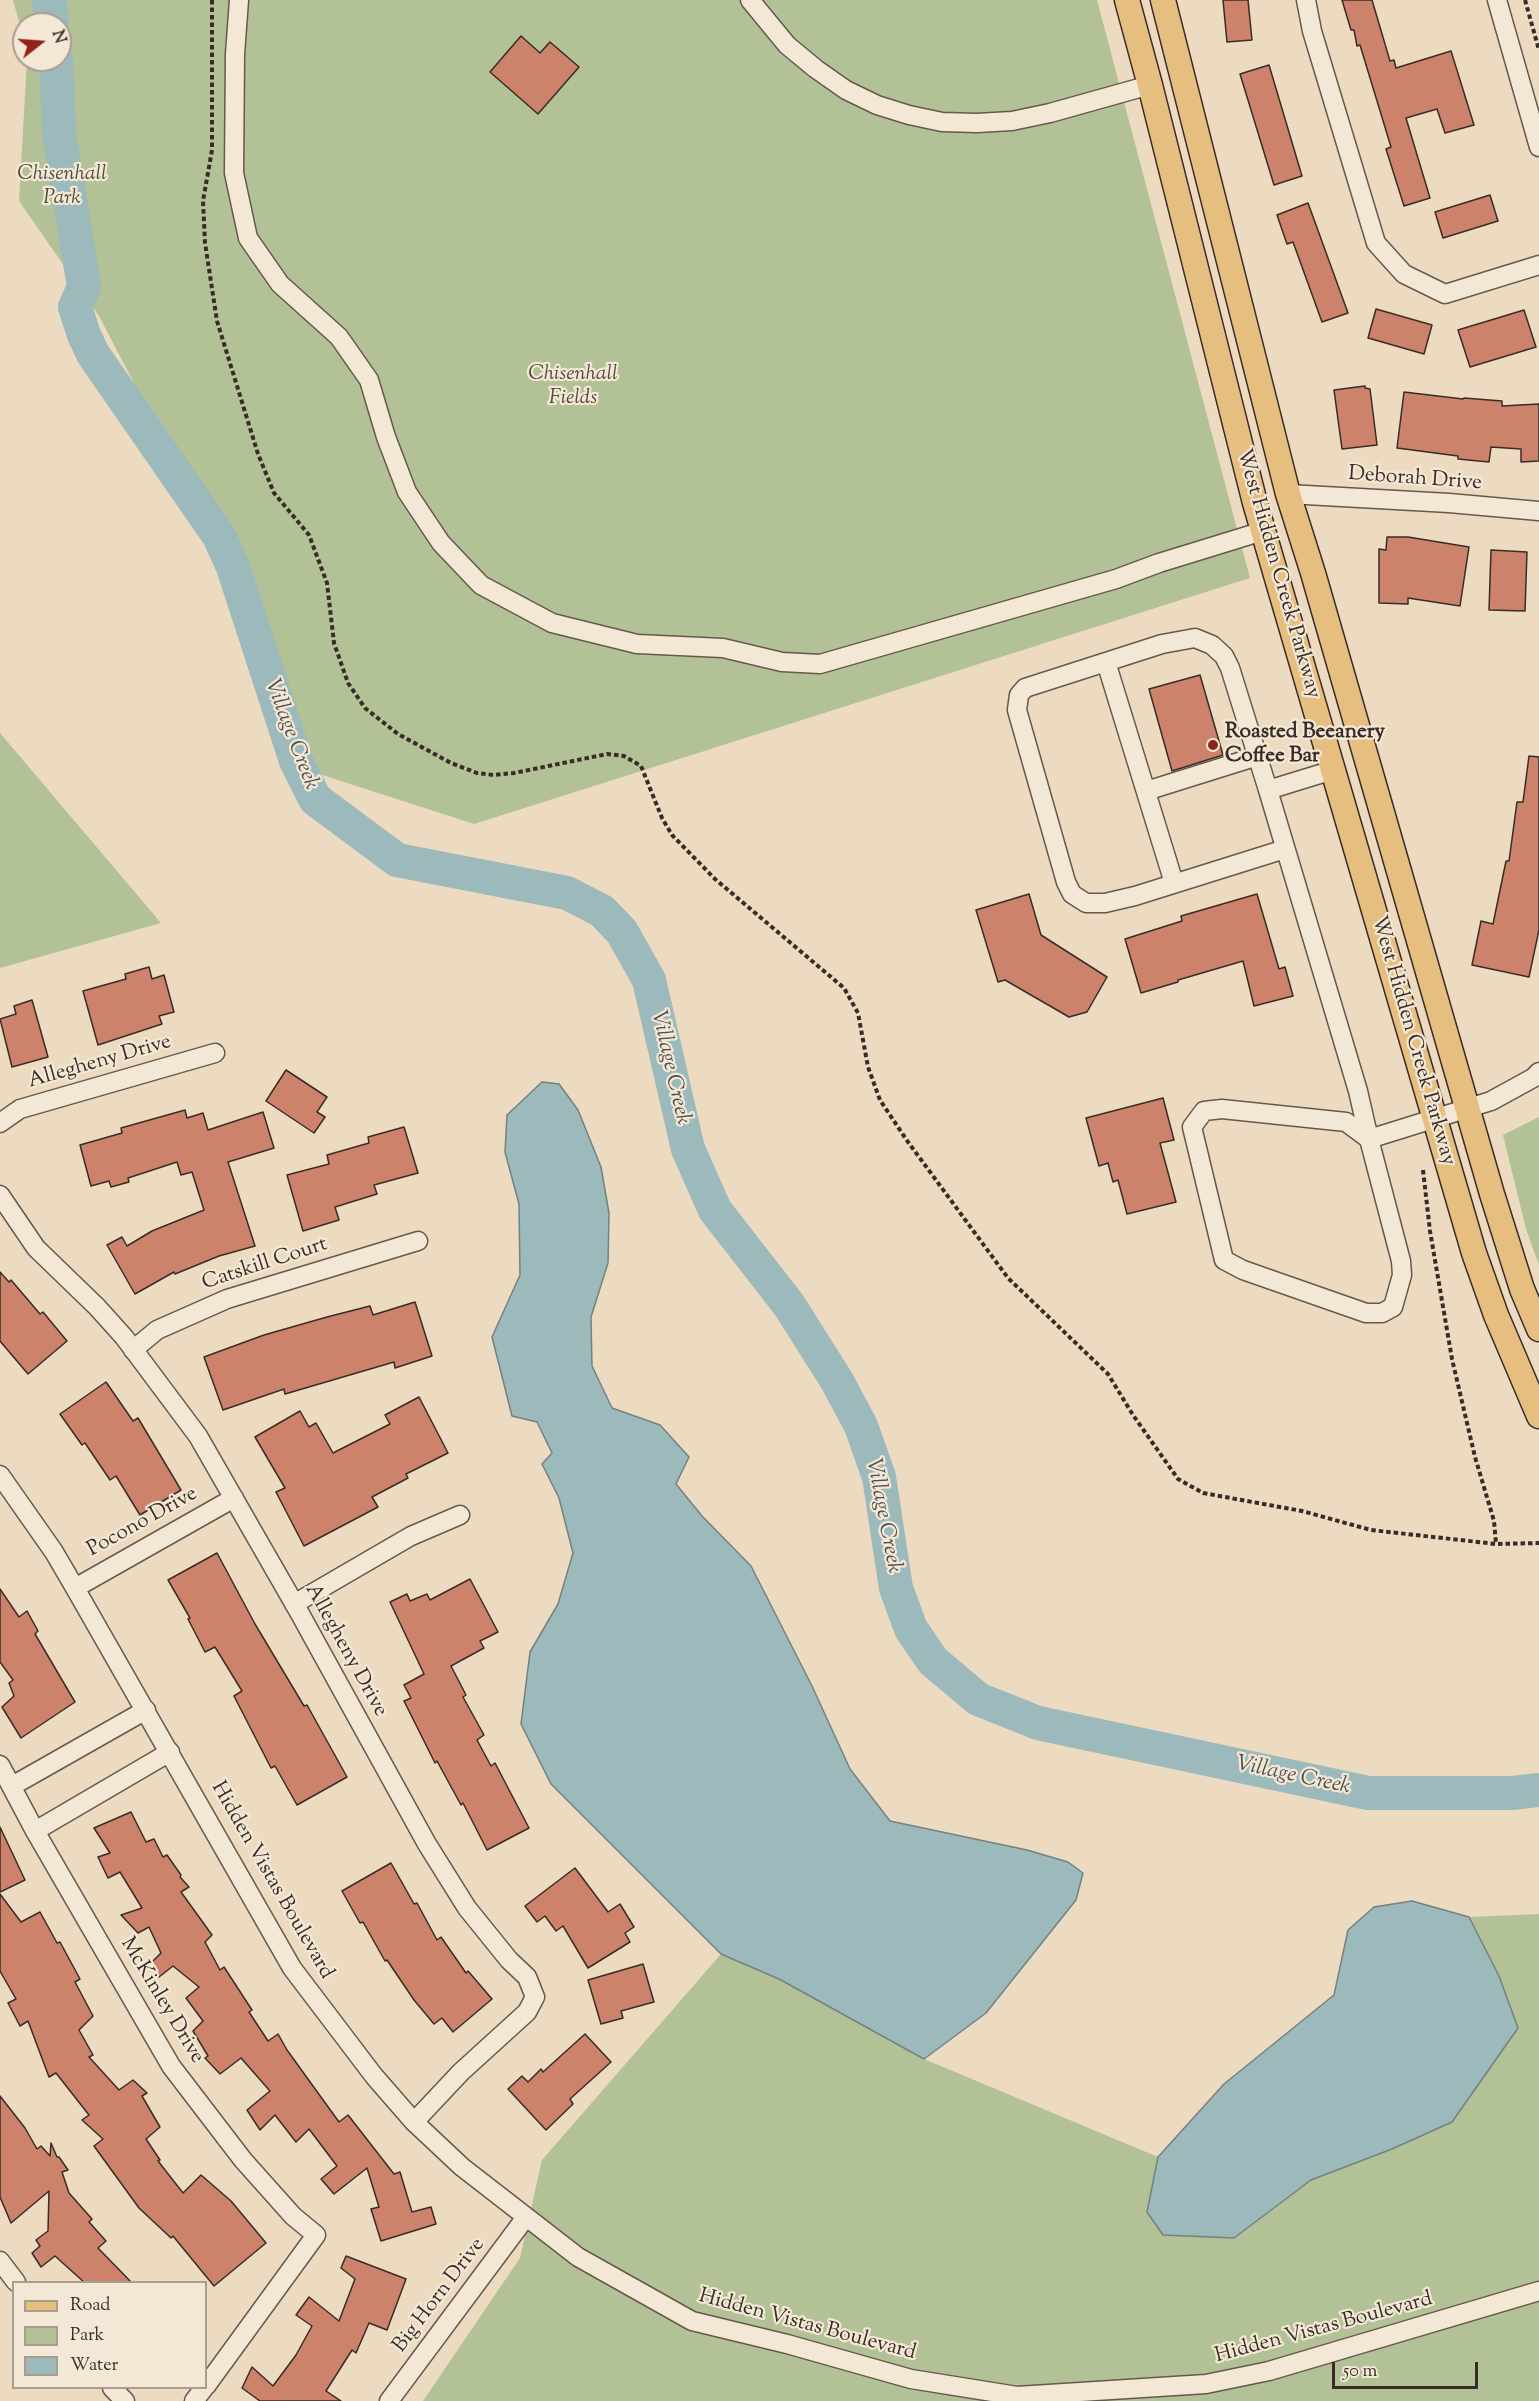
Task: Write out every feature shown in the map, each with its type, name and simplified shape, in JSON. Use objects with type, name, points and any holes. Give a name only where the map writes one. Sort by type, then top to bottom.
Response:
[{"type":"main road","name":"West Hidden Creek Parkway","points":[[1127,0],[1263,531],[1474,1253],[1496,1315],[1539,1416]]},
{"type":"main road","name":"West Hidden Creek Parkway","points":[[1163,0],[1288,494],[1313,573],[1492,1194],[1522,1289],[1539,1329]]},
{"type":"main road","points":[[1150,85],[1183,76]]},
{"type":"street","points":[[239,0],[235,54],[234,173],[248,238],[280,284],[339,337],[369,381],[386,437],[407,492],[441,543],[481,585],[552,623],[636,644],[723,648],[782,662],[820,664],[1116,579],[1159,563],[1263,531]]},
{"type":"street","points":[[750,0],[787,45],[816,69],[846,90],[877,105],[909,115],[942,122],[1012,121],[1050,113],[1150,85]]},
{"type":"street","points":[[1306,0],[1312,31],[1376,243],[1404,274],[1445,294],[1539,266]]},
{"type":"street","points":[[1497,0],[1539,147]]},
{"type":"street","name":"Deborah Drive","points":[[1288,494],[1449,503],[1539,511]]},
{"type":"street","points":[[1284,849],[1105,903],[1086,903],[1072,894],[1066,882],[1017,710],[1019,695],[1025,688],[1162,644],[1195,638],[1212,645],[1224,656],[1230,668],[1358,1091],[1370,1138],[1401,1261],[1402,1275],[1393,1307],[1382,1313],[1366,1313],[1243,1270],[1224,1260],[1192,1127],[1204,1111],[1222,1109],[1346,1122],[1370,1138]]},
{"type":"street","points":[[1106,662],[1174,883]]},
{"type":"street","points":[[1146,791],[1258,756]]},
{"type":"street","points":[[1268,790],[1333,770]]},
{"type":"street","name":"Allegheny Drive","points":[[0,1123],[20,1109],[215,1053]]},
{"type":"street","points":[[1370,1138],[1491,1101],[1533,1078],[1539,1072]]},
{"type":"street","name":"Allegheny Drive","points":[[0,1195],[36,1248],[97,1307],[133,1350],[198,1436],[427,1844],[467,1908],[509,1960],[527,1977],[535,1997],[527,2012],[461,2072],[414,2122]]},
{"type":"street","name":"Catskill Court","points":[[133,1350],[157,1330],[227,1299],[418,1241]]},
{"type":"street","name":"Hidden Vistas Boulevard","points":[[0,1475],[48,1543],[75,1588],[292,1968],[374,2076],[414,2122],[462,2167],[578,2258],[692,2321],[787,2344],[911,2379],[1017,2396],[1216,2382],[1269,2371],[1539,2291]]},
{"type":"street","name":"Pocono Drive","points":[[75,1588],[234,1498]]},
{"type":"street","points":[[294,1604],[411,1536],[459,1515]]},
{"type":"street","points":[[12,1786],[146,1710]]},
{"type":"street","points":[[35,1831],[170,1752]]},
{"type":"street","name":"McKinley Drive","points":[[0,1765],[35,1831],[171,2066],[243,2160],[293,2216],[316,2235],[207,2384]]},
{"type":"street","name":"Big Horn Drive","points":[[389,2401],[526,2217]]},
{"type":"street","points":[[0,2261],[15,2281]]},
{"type":"street","points":[[113,2389],[124,2401]]},
{"type":"street","points":[[194,2401],[203,2389]]},
{"type":"path","points":[[212,0],[212,150],[203,201],[205,243],[217,321],[258,454],[274,493],[309,535],[327,583],[334,643],[348,683],[365,708],[398,734],[451,763],[477,773],[494,775],[514,773],[607,754],[624,756],[641,766],[672,835],[722,886],[844,988],[858,1013],[868,1067],[880,1100],[908,1142],[1008,1278],[1108,1374],[1155,1449],[1178,1479],[1203,1493],[1302,1511],[1371,1530],[1496,1544],[1539,1543]]},
{"type":"path","points":[[1525,0],[1539,50]]},
{"type":"path","points":[[1423,1170],[1430,1230],[1452,1359],[1475,1457],[1494,1521],[1496,1544]]},
{"type":"green space","name":"Chisenhall Fields","points":[[13,0],[1097,0],[1250,578],[474,824],[307,770],[223,554],[99,316],[19,201],[26,72],[72,72],[72,12],[16,12]]},
{"type":"green space","points":[[0,733],[161,923],[0,968]]},
{"type":"green space","points":[[1539,1117],[1539,1265],[1526,1229],[1503,1135]]},
{"type":"green space","points":[[1539,1914],[1539,2401],[423,2401],[520,2258],[542,2160],[721,1954],[779,1979],[924,2059],[1158,2157],[1147,2212],[1234,2238],[1311,2180],[1392,2149],[1518,2028],[1499,1976],[1469,1917]]},
{"type":"water","points":[[542,1082],[559,1084],[578,1110],[601,1167],[609,1213],[608,1263],[591,1317],[592,1366],[612,1408],[660,1425],[689,1457],[676,1484],[702,1516],[751,1566],[812,1686],[850,1769],[890,1821],[1027,1850],[1068,1862],[1083,1873],[1076,1900],[986,2013],[924,2059],[779,1979],[721,1954],[551,1784],[521,1724],[530,1652],[558,1604],[573,1553],[559,1498],[542,1464],[552,1453],[537,1422],[512,1416],[492,1337],[520,1275],[519,1204],[505,1152],[507,1115]]},
{"type":"water","points":[[1412,1901],[1469,1917],[1499,1976],[1518,2028],[1452,2122],[1392,2149],[1311,2180],[1234,2238],[1163,2235],[1147,2212],[1158,2157],[1224,2084],[1334,1995],[1348,1930],[1374,1907]]},
{"type":"building","points":[[1223,0],[1248,0],[1252,40],[1227,42]]},
{"type":"building","points":[[1342,0],[1372,0],[1390,61],[1394,60],[1396,68],[1451,51],[1474,125],[1445,133],[1437,109],[1406,118],[1430,198],[1404,206],[1386,149],[1391,147],[1360,45],[1357,46],[1354,30],[1351,30]]},
{"type":"building","points":[[521,36],[540,53],[550,42],[579,67],[538,114],[490,72]]},
{"type":"building","points":[[1269,65],[1302,176],[1274,185],[1240,74]]},
{"type":"building","points":[[1490,195],[1498,221],[1443,238],[1435,212]]},
{"type":"building","points":[[1308,203],[1348,313],[1322,322],[1293,242],[1287,244],[1277,215]]},
{"type":"building","points":[[1376,309],[1432,325],[1424,354],[1368,338]]},
{"type":"building","points":[[1524,310],[1536,347],[1470,367],[1458,330]]},
{"type":"building","points":[[1365,386],[1370,389],[1377,445],[1342,449],[1334,390]]},
{"type":"building","points":[[1404,392],[1502,401],[1502,406],[1539,404],[1539,461],[1521,462],[1521,449],[1491,447],[1489,462],[1397,448]]},
{"type":"building","points":[[1387,537],[1408,537],[1469,547],[1460,606],[1408,598],[1408,604],[1379,603],[1379,549],[1386,550]]},
{"type":"building","points":[[1491,550],[1527,552],[1525,611],[1489,610]]},
{"type":"building","points":[[1200,675],[1223,755],[1172,771],[1149,689]]},
{"type":"building","points":[[1529,756],[1539,757],[1539,930],[1529,977],[1472,965],[1481,921],[1493,924],[1506,861],[1509,861],[1517,802],[1523,802]]},
{"type":"building","points":[[1029,894],[1041,935],[1107,977],[1087,1012],[1069,1017],[1005,980],[998,982],[976,910]]},
{"type":"building","points":[[1257,894],[1279,969],[1285,967],[1293,996],[1254,1006],[1243,961],[1141,993],[1125,939],[1182,921],[1181,916]]},
{"type":"building","points":[[149,967],[152,979],[164,975],[174,1012],[159,1016],[162,1024],[98,1045],[83,991],[126,979],[125,974]]},
{"type":"building","points":[[32,1000],[48,1057],[12,1067],[0,1019],[16,1014],[14,1006]]},
{"type":"building","points":[[286,1070],[327,1097],[317,1112],[325,1117],[314,1133],[266,1101]]},
{"type":"building","points":[[1163,1098],[1174,1140],[1160,1143],[1176,1202],[1127,1214],[1118,1180],[1113,1182],[1108,1163],[1099,1166],[1086,1118]]},
{"type":"building","points":[[185,1110],[187,1118],[203,1113],[208,1130],[263,1112],[274,1148],[228,1162],[255,1246],[219,1256],[175,1274],[174,1272],[135,1294],[107,1245],[122,1237],[127,1246],[152,1231],[204,1210],[192,1172],[181,1175],[177,1162],[128,1178],[129,1182],[111,1187],[109,1181],[91,1186],[80,1145],[122,1133],[121,1128]]},
{"type":"building","points":[[404,1127],[418,1173],[374,1185],[377,1194],[335,1207],[339,1220],[303,1231],[287,1175],[329,1164],[327,1155],[369,1143],[368,1137]]},
{"type":"building","points":[[0,1272],[9,1282],[11,1280],[40,1314],[43,1312],[67,1341],[28,1374],[0,1341]]},
{"type":"building","points":[[415,1302],[432,1356],[395,1368],[394,1362],[285,1394],[284,1389],[223,1410],[204,1357],[264,1335],[327,1317],[370,1306],[373,1315]]},
{"type":"building","points":[[106,1382],[133,1421],[138,1418],[181,1490],[140,1515],[116,1476],[110,1480],[85,1443],[82,1445],[60,1414]]},
{"type":"building","points":[[419,1397],[448,1453],[406,1474],[408,1478],[372,1497],[378,1507],[304,1546],[276,1492],[285,1488],[255,1437],[300,1411],[309,1427],[316,1423],[333,1453],[390,1424],[385,1415]]},
{"type":"building","points":[[217,1553],[255,1624],[304,1706],[307,1705],[347,1777],[297,1805],[275,1766],[271,1768],[234,1696],[242,1691],[215,1647],[205,1652],[188,1619],[190,1618],[168,1580]]},
{"type":"building","points":[[470,1579],[498,1632],[480,1641],[484,1648],[451,1666],[466,1695],[463,1697],[484,1735],[477,1740],[491,1766],[495,1763],[529,1828],[487,1850],[463,1803],[461,1805],[437,1761],[435,1763],[404,1701],[411,1698],[404,1685],[424,1674],[390,1602],[407,1594],[410,1601],[427,1594],[430,1600]]},
{"type":"building","points":[[0,1589],[19,1617],[27,1611],[38,1631],[35,1634],[75,1702],[21,1738],[2,1707],[14,1696],[9,1683],[13,1680],[0,1662]]},
{"type":"building","points":[[131,1812],[146,1842],[154,1839],[163,1857],[167,1855],[189,1887],[181,1892],[212,1935],[205,1942],[220,1970],[224,1967],[252,2010],[249,2012],[268,2041],[278,2034],[339,2122],[348,2115],[394,2174],[400,2172],[412,2212],[431,2207],[436,2224],[381,2241],[371,2209],[379,2207],[367,2168],[334,2194],[321,2179],[337,2166],[309,2129],[296,2142],[275,2115],[260,2130],[247,2110],[270,2091],[241,2058],[220,2074],[205,2058],[208,2056],[193,2031],[203,2021],[186,1998],[199,1987],[173,1966],[159,1977],[151,1963],[161,1953],[149,1927],[138,1933],[121,1915],[142,1908],[120,1872],[108,1878],[98,1857],[110,1853],[94,1828]]},
{"type":"building","points":[[0,1827],[25,1880],[0,1892]]},
{"type":"building","points":[[391,1863],[414,1904],[417,1903],[437,1940],[441,1937],[466,1973],[468,1971],[492,1999],[453,2032],[442,2018],[434,2024],[414,2000],[387,1960],[385,1961],[342,1891]]},
{"type":"building","points":[[575,1868],[608,1912],[620,1904],[634,1927],[625,1933],[630,1942],[588,1968],[563,1926],[556,1931],[545,1916],[537,1922],[525,1906]]},
{"type":"building","points":[[0,1894],[21,1922],[40,1912],[57,1943],[60,1942],[80,1979],[75,1982],[93,2016],[79,2030],[93,2055],[89,2057],[119,2090],[133,2080],[147,2093],[142,2096],[160,2127],[146,2139],[160,2160],[158,2161],[183,2193],[201,2175],[231,2201],[266,2243],[214,2286],[173,2236],[171,2238],[139,2208],[94,2146],[103,2139],[82,2120],[89,2115],[56,2073],[49,2077],[28,2021],[20,2026],[8,2003],[16,1999],[0,1971]]},
{"type":"building","points":[[643,1964],[654,2002],[621,2011],[623,2018],[601,2024],[588,1980]]},
{"type":"building","points":[[585,2034],[611,2062],[570,2099],[573,2104],[546,2130],[508,2089],[522,2076],[528,2082],[541,2069],[543,2072]]},
{"type":"building","points":[[0,2096],[25,2128],[37,2149],[41,2146],[50,2156],[51,2143],[57,2157],[68,2170],[62,2172],[69,2193],[92,2219],[89,2222],[106,2241],[98,2248],[130,2281],[83,2281],[55,2256],[41,2267],[32,2253],[40,2246],[36,2240],[48,2231],[49,2191],[11,2223],[0,2197]]},
{"type":"building","points":[[346,2256],[406,2279],[387,2330],[369,2323],[356,2353],[352,2350],[326,2391],[341,2401],[260,2401],[242,2388],[252,2367],[273,2386],[296,2355],[312,2326],[296,2315],[309,2297],[339,2321],[355,2279],[341,2268]]},
{"type":"waterway","name":"Village Creek","points":[[49,0],[50,12]]},
{"type":"waterway","name":"Village Creek","points":[[56,72],[59,132],[84,287],[75,307],[84,335],[93,354],[219,536],[233,567],[296,761],[315,799],[397,860],[567,893],[602,911],[622,932],[649,980],[688,1149],[715,1210],[789,1305],[837,1381],[861,1426],[879,1477],[896,1588],[911,1629],[933,1661],[978,1699],[1038,1723],[1368,1793],[1512,1793],[1539,1790]]},
{"type":"place","name":"Roasted Beeanery Coffee Bar","points":[[1213,745]]},
{"type":"park label","name":"Chisenhall Park","points":[[62,187]]}]
